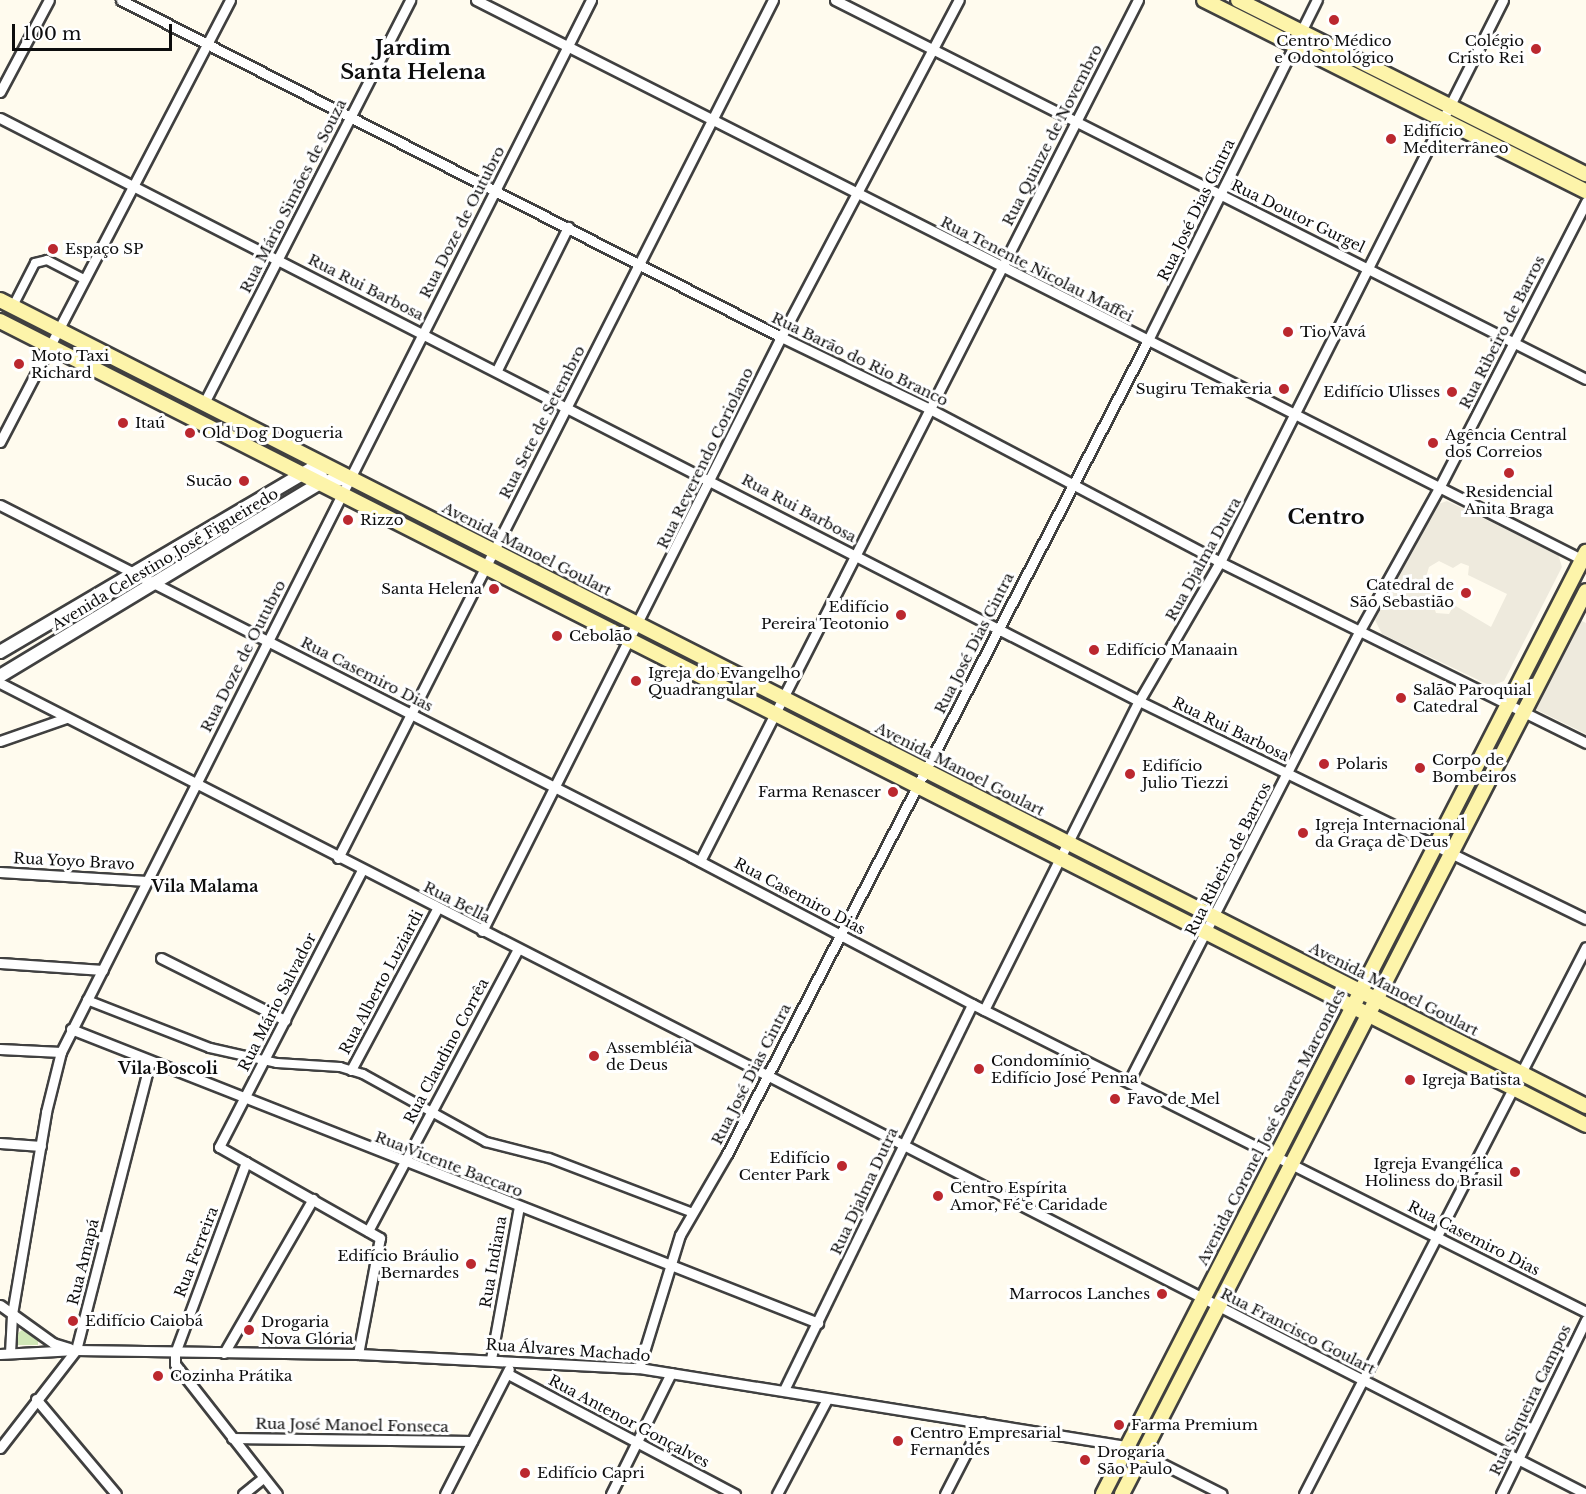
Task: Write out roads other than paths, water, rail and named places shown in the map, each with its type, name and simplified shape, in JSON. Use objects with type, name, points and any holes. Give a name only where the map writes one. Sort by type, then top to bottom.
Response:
[{"type":"main road","points":[[1204,0],[1298,38],[1452,106],[1586,174]]},
{"type":"main road","points":[[1238,0],[1298,38],[1445,120],[1586,191]]},
{"type":"main road","name":"Avenida Manoel Goulart","points":[[6,303],[1586,1106]]},
{"type":"main road","points":[[0,321],[631,638],[775,715],[918,785],[1586,1125]]},
{"type":"main road","name":"Avenida Coronel José Soares Marcondes","points":[[1103,1494],[1359,990],[1506,705],[1585,558]]},
{"type":"main road","points":[[1122,1494],[1586,591]]},
{"type":"street","points":[[0,92],[49,0]]},
{"type":"street","name":"Rua Barão do Rio Branco","points":[[122,0],[781,337],[930,409],[1220,562],[1586,743]]},
{"type":"street","points":[[0,442],[230,0]]},
{"type":"street","name":"Rua Mário Simões de Souza","points":[[203,405],[410,0]]},
{"type":"street","name":"Rua Tenente Nicolau Maffei","points":[[476,0],[1147,342],[1585,558]]},
{"type":"street","name":"Rua Doze de Outubro","points":[[10,1353],[12,1314],[41,1146],[61,1052],[591,0]]},
{"type":"street","name":"Rua Sete de Setembro","points":[[338,858],[773,0]]},
{"type":"street","name":"Rua Doutor Gurgel","points":[[835,0],[1586,379]]},
{"type":"street","name":"Rua Reverendo Coriolano","points":[[482,931],[781,337],[959,0]]},
{"type":"street","name":"Rua Quinze de Novembro","points":[[700,861],[1000,267],[1138,0]]},
{"type":"street","name":"Rua José Dias Cintra","points":[[639,1368],[669,1264],[693,1214],[767,1077],[1147,342],[1317,0]]},
{"type":"street","name":"Rua Djalma Dutra","points":[[984,1010],[1070,844],[1139,701],[1220,562],[1445,120],[1503,0]]},
{"type":"street","name":"Rua Rui Barbosa","points":[[0,118],[711,479],[1139,701],[1451,850],[1586,920]]},
{"type":"street","name":"Rua Ribeiro de Barros","points":[[1129,1082],[1216,917],[1360,630],[1439,488],[1586,202]]},
{"type":"street","points":[[497,370],[568,227]]},
{"type":"street","points":[[6,303],[34,263],[47,260],[84,279]]},
{"type":"street","points":[[319,464],[322,482]]},
{"type":"street","name":"Avenida Celestino José Figueiredo","points":[[0,652],[319,464]]},
{"type":"street","name":"Avenida Celestino José Figueiredo","points":[[0,676],[322,482],[349,478]]},
{"type":"street","name":"Rua Casemiro Dias","points":[[0,506],[136,572],[700,861],[972,1004],[1292,1162],[1586,1312]]},
{"type":"street","name":"Rua Bella","points":[[0,683],[901,1145]]},
{"type":"street","points":[[0,741],[66,718]]},
{"type":"street","name":"Rua Mário Salvador","points":[[246,1162],[219,1147],[362,870]]},
{"type":"street","name":"Rua Yoyo Bravo","points":[[0,872],[147,881]]},
{"type":"street","name":"Rua Alberto Luziardi","points":[[351,1070],[437,909]]},
{"type":"street","points":[[1304,1494],[1516,1089],[1586,947]]},
{"type":"street","name":"Rua Claudino Corrêa","points":[[368,1231],[518,949]]},
{"type":"street","points":[[161,958],[285,1020]]},
{"type":"street","points":[[0,963],[103,970]]},
{"type":"street","points":[[87,1000],[198,1045],[264,1060],[351,1070],[432,1109],[486,1142],[549,1158],[693,1214]]},
{"type":"street","name":"Rua Djalma Dutra","points":[[784,1390],[818,1323],[901,1145],[972,1004]]},
{"type":"street","name":"Rua Vicente Baccaro","points":[[71,1029],[403,1163],[818,1323]]},
{"type":"street","points":[[0,1049],[61,1052]]},
{"type":"street","name":"Rua Amapá","points":[[0,1448],[76,1350],[150,1060]]},
{"type":"street","points":[[0,1143],[41,1146]]},
{"type":"street","name":"Rua Francisco Goulart","points":[[901,1145],[1586,1494]]},
{"type":"street","points":[[246,1162],[380,1238],[358,1354]]},
{"type":"street","name":"Rua Ferreira","points":[[174,1353],[246,1162]]},
{"type":"street","points":[[224,1353],[312,1199]]},
{"type":"street","name":"Rua Indiana","points":[[491,1359],[519,1207]]},
{"type":"street","points":[[0,1305],[53,1343],[76,1350]]},
{"type":"street","name":"Rua Siqueira Campos","points":[[1501,1494],[1586,1320]]},
{"type":"street","name":"Rua Álvares Machado","points":[[0,1354],[76,1350],[358,1354],[639,1368],[1127,1446],[1222,1494]]},
{"type":"street","points":[[174,1353],[182,1377],[277,1494]]},
{"type":"street","points":[[445,1494],[508,1374],[511,1361]]},
{"type":"street","points":[[611,1494],[671,1373]]},
{"type":"street","name":"Rua Antenor Gonçalves","points":[[508,1374],[735,1494]]},
{"type":"street","points":[[36,1399],[116,1494]]},
{"type":"street","points":[[777,1494],[827,1399]]},
{"type":"street","points":[[945,1494],[982,1422]]},
{"type":"street","name":"Rua José Manoel Fonseca","points":[[232,1438],[472,1441]]},
{"type":"street","points":[[243,1494],[263,1478]]},
{"type":"place","name":"Centro Médico e Odontológico","points":[[1334,20]]},
{"type":"place","name":"Colégio Cristo Rei","points":[[1536,49]]},
{"type":"place","name":"Edifício Mediterrâneo","points":[[1391,139]]},
{"type":"place","name":"Espaço SP","points":[[53,249]]},
{"type":"place","name":"Tio Vavá","points":[[1288,332]]},
{"type":"place","name":"Moto Taxi Richard","points":[[19,364]]},
{"type":"place","name":"Sugiru Temakeria","points":[[1284,389]]},
{"type":"place","name":"Edifício Ulisses","points":[[1452,392]]},
{"type":"place","name":"Itaú","points":[[123,423]]},
{"type":"place","name":"Old Dog Dogueria","points":[[190,433]]},
{"type":"place","name":"Agência Central dos Correios","points":[[1433,443]]},
{"type":"place","name":"Residencial Anita Braga","points":[[1509,473]]},
{"type":"place","name":"Sucão","points":[[244,481]]},
{"type":"place","name":"Rizzo","points":[[348,520]]},
{"type":"place","name":"Santa Helena","points":[[494,589]]},
{"type":"place","name":"Catedral de São Sebastião","points":[[1466,593]]},
{"type":"place","name":"Edifício Pereira Teotonio","points":[[901,615]]},
{"type":"place","name":"Cebolão","points":[[557,636]]},
{"type":"place","name":"Edifício Manaain","points":[[1094,650]]},
{"type":"place","name":"Igreja do Evangelho Quadrangular","points":[[636,681]]},
{"type":"place","name":"Salão Paroquial Catedral","points":[[1401,698]]},
{"type":"place","name":"Polaris","points":[[1324,764]]},
{"type":"place","name":"Corpo de Bombeiros","points":[[1420,768]]},
{"type":"place","name":"Edifício Julio Tiezzi","points":[[1130,774]]},
{"type":"place","name":"Farma Renascer","points":[[893,792]]},
{"type":"place","name":"Igreja Internacional da Graça de Deus","points":[[1303,833]]},
{"type":"place","name":"Assembléia de Deus","points":[[594,1056]]},
{"type":"place","name":"Condomínio Edifício José Penna","points":[[979,1069]]},
{"type":"place","name":"Igreja Batista","points":[[1410,1080]]},
{"type":"place","name":"Favo de Mel","points":[[1115,1099]]},
{"type":"place","name":"Edifício Center Park","points":[[842,1166]]},
{"type":"place","name":"Igreja Evangélica Holiness do Brasil","points":[[1515,1172]]},
{"type":"place","name":"Centro Espírita Amor, Fé e Caridade","points":[[938,1196]]},
{"type":"place","name":"Edifício Bráulio Bernardes","points":[[471,1264]]},
{"type":"place","name":"Marrocos Lanches","points":[[1162,1294]]},
{"type":"place","name":"Edifício Caiobá","points":[[73,1321]]},
{"type":"place","name":"Drogaria Nova Glória","points":[[249,1330]]},
{"type":"place","name":"Cozinha Prátika","points":[[158,1376]]},
{"type":"place","name":"Farma Premium","points":[[1119,1425]]},
{"type":"place","name":"Centro Empresarial Fernandes","points":[[898,1441]]},
{"type":"place","name":"Drogaria São Paulo","points":[[1085,1460]]},
{"type":"place","name":"Edifício Capri","points":[[525,1473]]},
{"type":"district","name":"Jardim Santa Helena","points":[[413,60]]},
{"type":"district","name":"Centro","points":[[1326,517]]},
{"type":"district","name":"Vila Malama","points":[[205,886]]},
{"type":"district","name":"Vila Boscoli","points":[[168,1068]]}]
